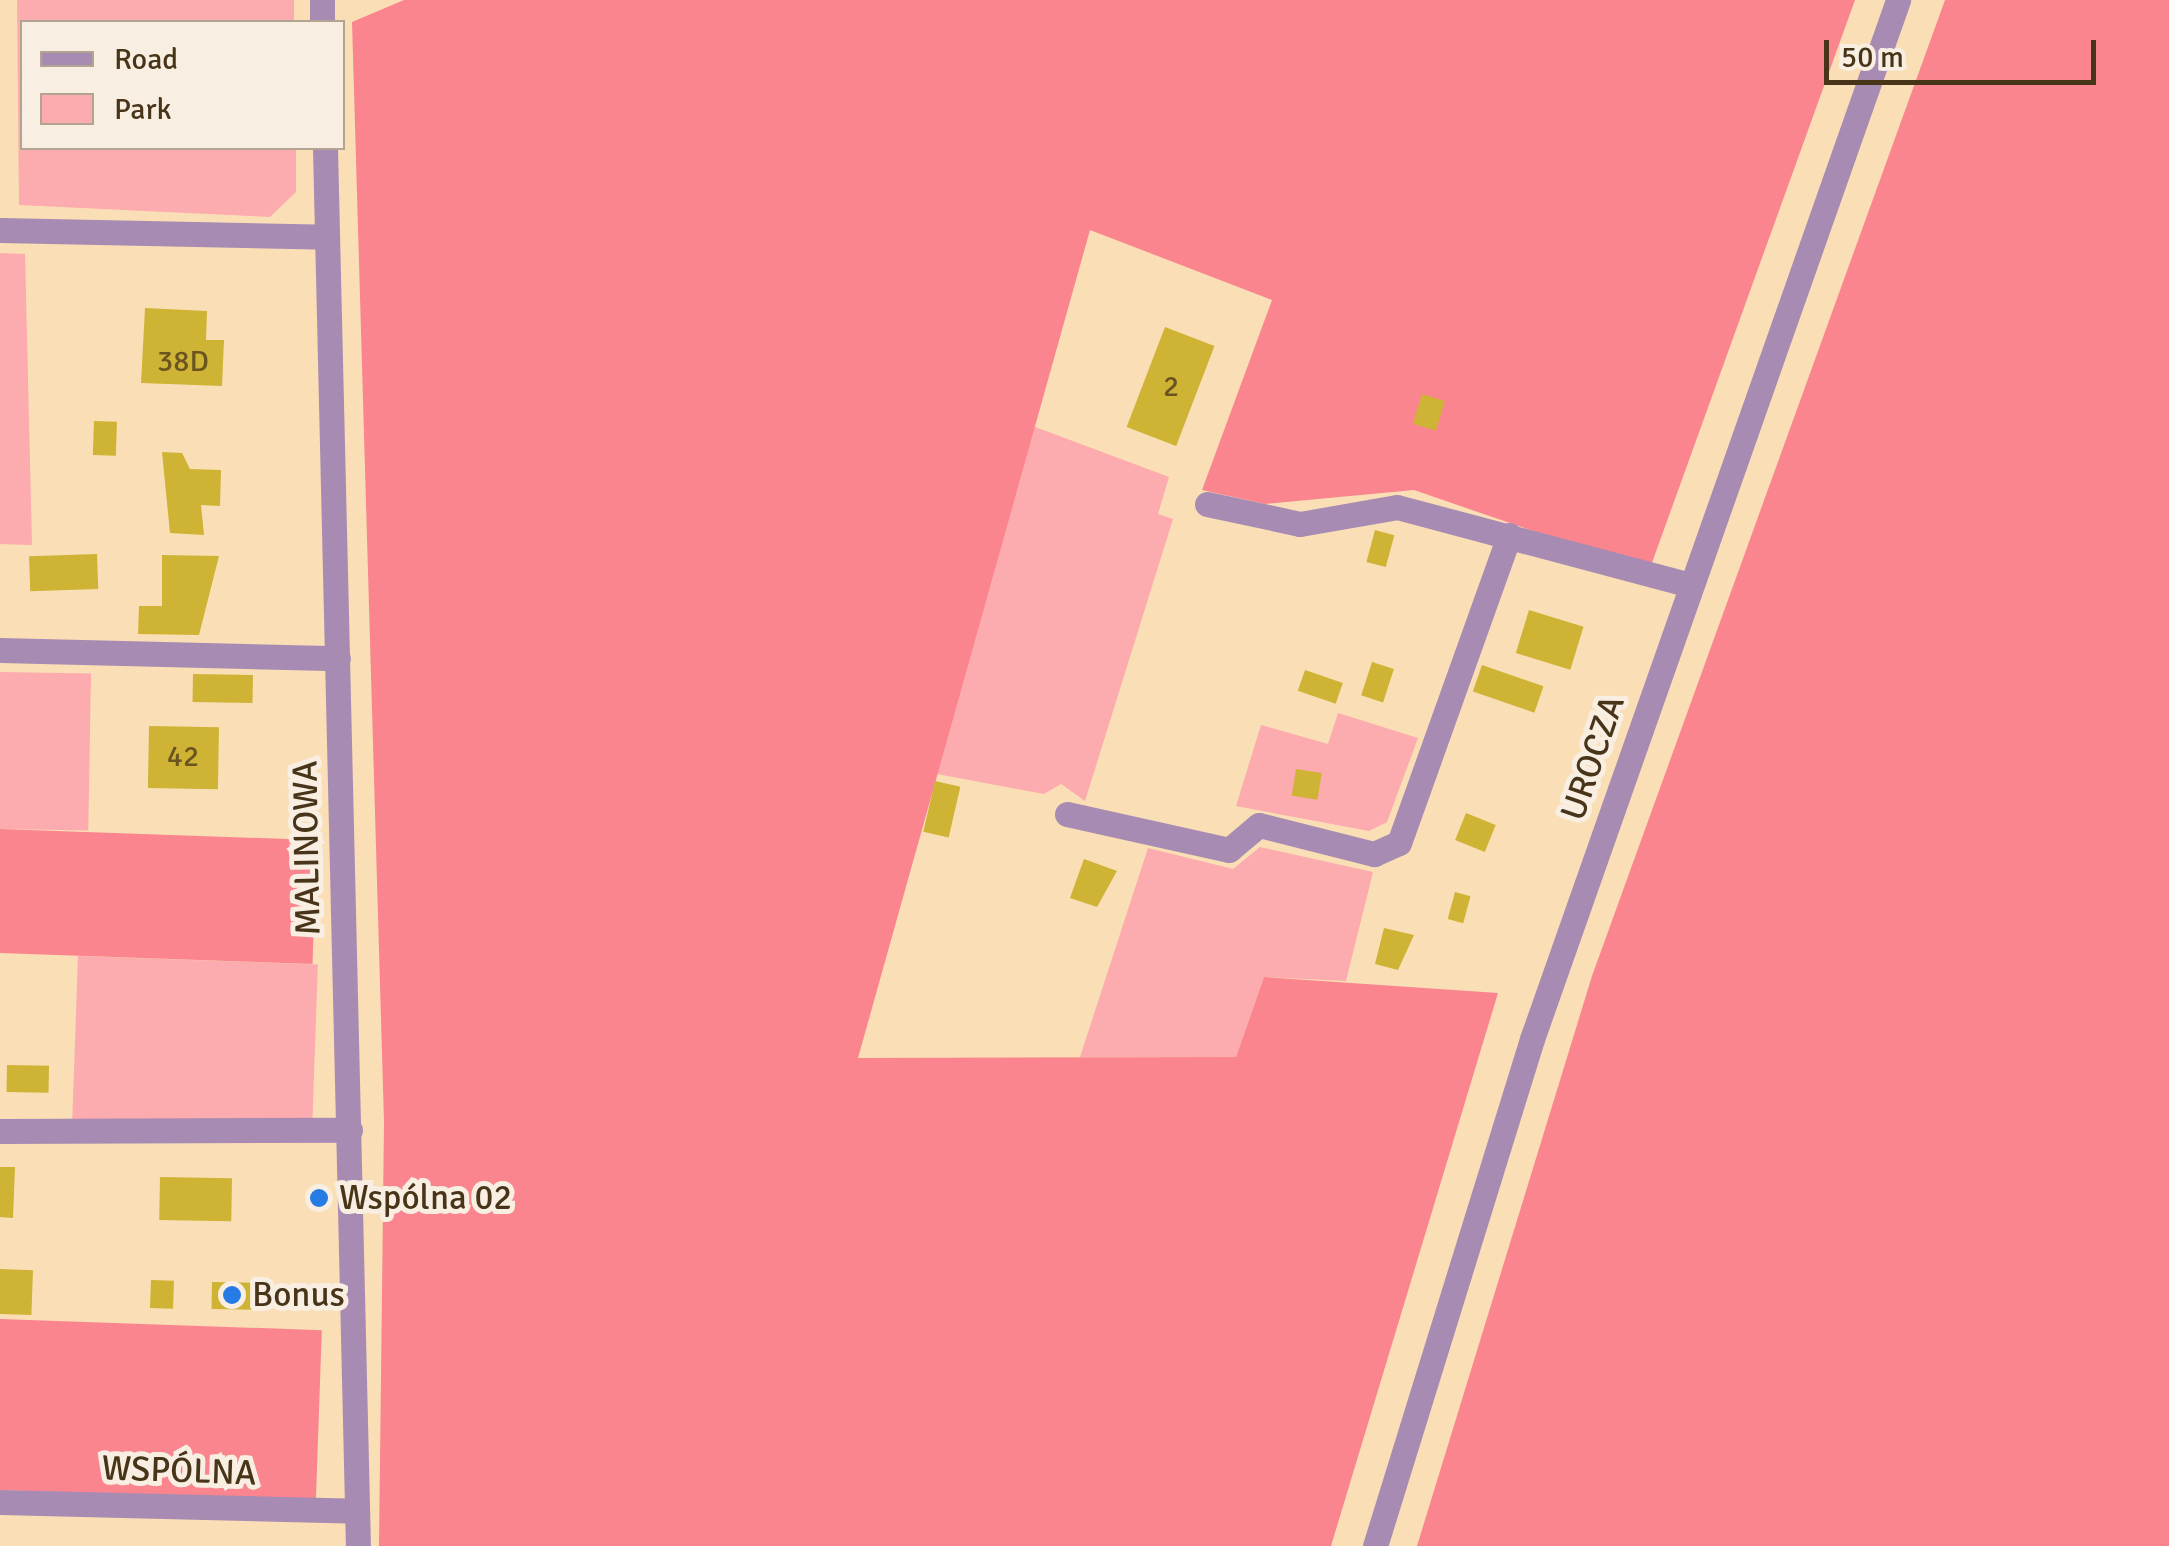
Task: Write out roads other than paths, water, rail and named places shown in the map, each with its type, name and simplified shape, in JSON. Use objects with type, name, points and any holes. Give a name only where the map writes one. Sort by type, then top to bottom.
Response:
[{"type":"street","name":"UROCZA","points":[[1375,1546],[1532,1039],[1898,0]]},
{"type":"street","name":"MALINOWA","points":[[325,150],[358,1546]]},
{"type":"street","points":[[0,230],[327,237]]},
{"type":"street","points":[[1206,504],[1300,524],[1397,507],[1691,585]]},
{"type":"street","points":[[1066,814],[1230,850],[1258,825],[1374,854],[1399,843],[1508,535]]},
{"type":"street","points":[[0,650],[338,658]]},
{"type":"street","points":[[0,1131],[350,1130]]},
{"type":"street","name":"WSPÓLNA","points":[[0,1502],[357,1510]]},
{"type":"place","name":"Wspólna 02","points":[[319,1198]]},
{"type":"place","name":"Bonus","points":[[232,1295]]}]
